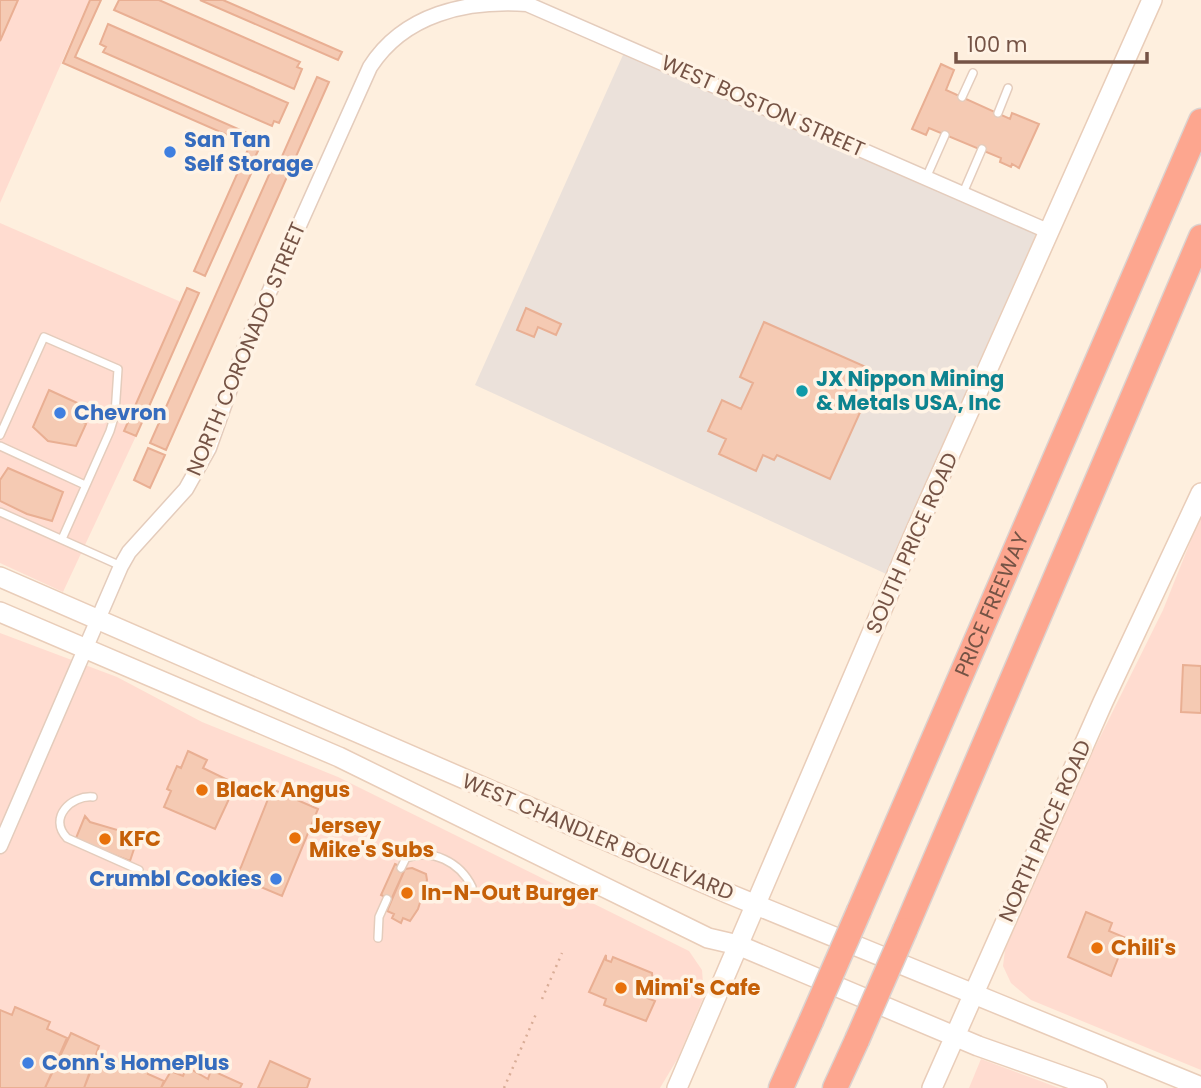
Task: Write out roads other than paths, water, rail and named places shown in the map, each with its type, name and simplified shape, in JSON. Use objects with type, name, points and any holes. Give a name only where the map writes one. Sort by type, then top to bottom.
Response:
[{"type":"highway","points":[[1187,153],[1201,115]]},
{"type":"highway","name":"PRICE FREEWAY","points":[[781,1088],[1201,121]]},
{"type":"highway","points":[[835,1088],[1200,239]]},
{"type":"main road","name":"SOUTH PRICE ROAD","points":[[677,1088],[916,530],[1051,232],[1152,0]]},
{"type":"main road","name":"NORTH PRICE ROAD","points":[[932,1088],[1103,702],[1201,493]]},
{"type":"main road","name":"WEST CHANDLER BOULEVARD","points":[[0,577],[755,905],[1201,1087]]},
{"type":"main road","name":"WEST CHANDLER BOULEVARD","points":[[0,612],[85,651],[339,757],[708,938],[738,946],[954,1036],[1097,1088]]},
{"type":"street","name":"WEST BOSTON STREET","points":[[471,1],[513,2],[552,13],[1051,232]]},
{"type":"street","name":"NORTH CORONADO STREET","points":[[0,846],[121,566],[129,552],[186,489],[205,457],[246,344],[370,67],[390,42],[415,23],[447,7],[471,1]]},
{"type":"lane","points":[[962,97],[973,73]]},
{"type":"lane","points":[[998,113],[1008,88]]},
{"type":"lane","points":[[926,178],[945,135]]},
{"type":"lane","points":[[962,194],[982,149]]},
{"type":"lane","points":[[0,435],[44,337],[117,369],[115,414],[62,539]]},
{"type":"lane","points":[[0,446],[85,485]]},
{"type":"lane","points":[[0,512],[121,566]]},
{"type":"lane","points":[[93,797],[82,796],[65,808],[59,821],[60,831],[67,838],[139,870]]},
{"type":"lane","points":[[401,868],[406,858],[429,854],[458,868],[472,887]]},
{"type":"lane","points":[[378,938],[379,917],[387,899]]},
{"type":"place","name":"San Tan Self Storage","points":[[170,152]]},
{"type":"place","name":"JX Nippon Mining & Metals USA, Inc","points":[[802,391]]},
{"type":"place","name":"Chevron","points":[[60,413]]},
{"type":"place","name":"Black Angus","points":[[202,790]]},
{"type":"place","name":"Jersey Mike's Subs","points":[[295,838]]},
{"type":"place","name":"KFC","points":[[105,839]]},
{"type":"place","name":"Crumbl Cookies","points":[[276,879]]},
{"type":"place","name":"In-N-Out Burger","points":[[407,893]]},
{"type":"place","name":"Chili's","points":[[1097,948]]},
{"type":"place","name":"Mimi's Cafe","points":[[621,988]]},
{"type":"place","name":"Conn's HomePlus","points":[[28,1063]]}]
